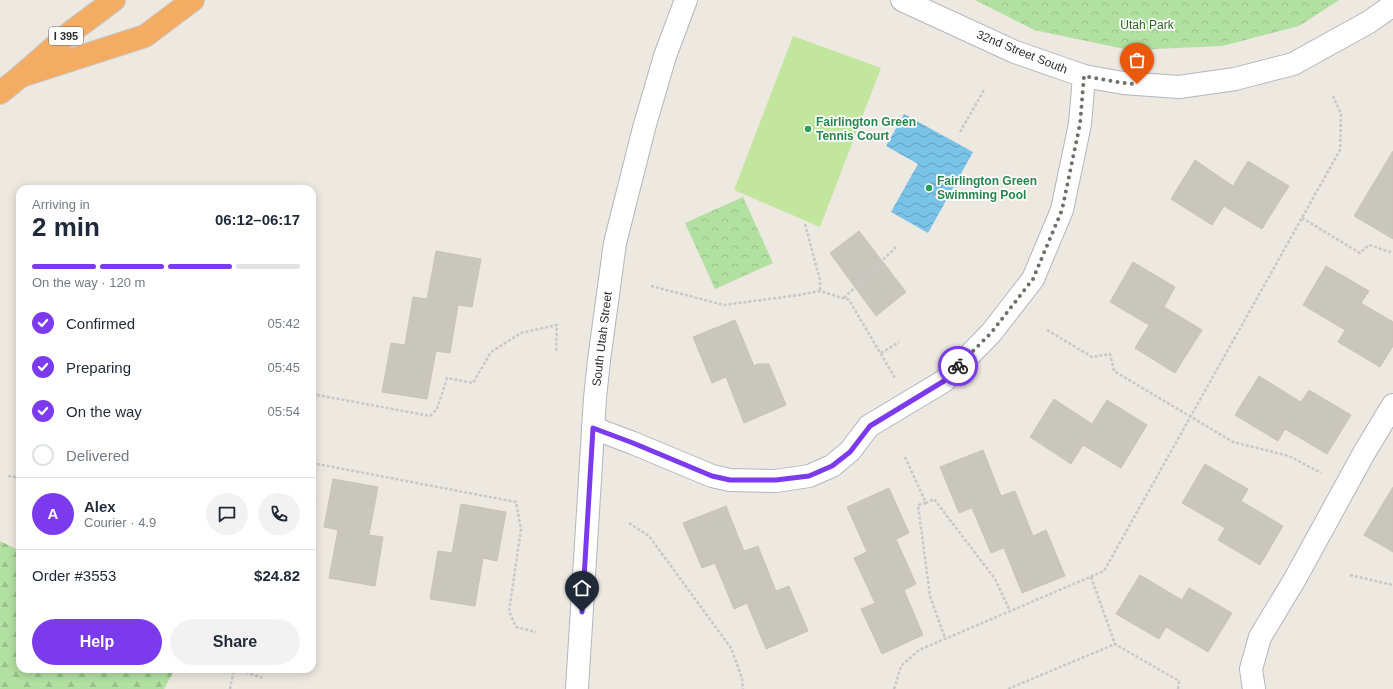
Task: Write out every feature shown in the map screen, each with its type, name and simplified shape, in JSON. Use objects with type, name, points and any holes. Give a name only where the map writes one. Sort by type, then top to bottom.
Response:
[{"type":"highway","name":"I 395","points":[[0,93],[71,32],[114,0]]},
{"type":"highway","points":[[21,76],[145,36],[193,0]]},
{"type":"street","name":"South Utah Street","points":[[577,689],[593,428],[599,360],[615,243],[644,128],[665,56],[686,0]]},
{"type":"street","name":"32nd Street South","points":[[902,0],[1015,52],[1084,76],[1123,83],[1179,87],[1235,79],[1293,64],[1369,22],[1393,5]]},
{"type":"street","points":[[593,428],[712,476],[730,480],[776,480],[796,478],[809,476],[832,466],[850,452],[870,426],[944,381],[991,333],[1033,279],[1062,210],[1080,124],[1084,76]]},
{"type":"street","points":[[1254,689],[1251,669],[1260,637],[1296,579],[1364,452],[1393,405]]},
{"type":"path","points":[[960,132],[984,90]]},
{"type":"path","points":[[894,689],[901,666],[919,650],[1104,571],[1340,150],[1341,114],[1333,96]]},
{"type":"path","points":[[1302,218],[1360,253],[1369,245],[1393,253]]},
{"type":"path","points":[[805,224],[820,280],[820,291]]},
{"type":"path","points":[[844,298],[896,247]]},
{"type":"path","points":[[651,286],[724,305],[820,291],[844,298],[849,300],[895,378]]},
{"type":"path","points":[[316,395],[430,416],[437,409],[447,378],[473,383],[491,352],[521,333],[557,325],[556,353]]},
{"type":"path","points":[[1047,330],[1092,357],[1110,354],[1114,371],[1234,442],[1289,456],[1326,476]]},
{"type":"path","points":[[881,353],[899,342]]},
{"type":"path","points":[[905,456],[926,503]]},
{"type":"path","points":[[316,464],[516,502],[521,529],[509,611],[516,627],[536,632]]},
{"type":"path","points":[[8,476],[16,477]]},
{"type":"path","points":[[945,638],[930,596],[918,505],[934,499],[995,579],[1010,611]]},
{"type":"path","points":[[629,523],[649,536],[731,648],[742,678],[743,689]]},
{"type":"path","points":[[1350,575],[1393,585]]},
{"type":"path","points":[[1091,577],[1115,644],[1179,681],[1178,689]]},
{"type":"path","points":[[1008,689],[1115,644]]},
{"type":"path","points":[[230,689],[234,673]]},
{"type":"path","points":[[247,673],[263,678]]},
{"type":"green space","name":"Utah Park","points":[[975,0],[1339,0],[1299,26],[1222,46],[1129,50],[1034,30]]},
{"type":"green space","name":"Fairlington Green Tennis Court","points":[[793,36],[881,68],[820,227],[734,190]]},
{"type":"green space","points":[[743,197],[773,263],[715,289],[685,223]]},
{"type":"green space","points":[[0,541],[16,549],[16,673],[173,673],[164,689],[0,689]]},
{"type":"water","name":"Fairlington Green Swimming Pool","points":[[904,114],[973,152],[928,233],[891,212],[918,164],[886,146]]},
{"type":"building","points":[[1393,151],[1393,239],[1354,216]]},
{"type":"building","points":[[1195,160],[1233,186],[1248,161],[1289,186],[1262,229],[1224,206],[1212,225],[1171,199]]},
{"type":"building","points":[[859,231],[906,292],[876,316],[830,253]]},
{"type":"building","points":[[436,251],[481,259],[472,307],[458,305],[450,353],[436,351],[427,399],[382,392],[391,343],[405,345],[413,297],[427,299]]},
{"type":"building","points":[[1133,262],[1175,287],[1164,307],[1202,330],[1175,373],[1135,348],[1149,325],[1110,302]]},
{"type":"building","points":[[1326,266],[1369,291],[1361,303],[1393,322],[1393,346],[1380,367],[1338,342],[1345,330],[1303,305]]},
{"type":"building","points":[[735,320],[754,366],[758,364],[769,364],[786,405],[744,423],[726,377],[712,383],[693,337]]},
{"type":"building","points":[[1259,376],[1301,402],[1309,390],[1351,415],[1327,454],[1285,429],[1278,441],[1235,415]]},
{"type":"building","points":[[1054,399],[1092,424],[1107,400],[1147,425],[1121,468],[1083,445],[1071,464],[1030,437]]},
{"type":"building","points":[[983,450],[1001,496],[1015,491],[1033,536],[1046,530],[1065,576],[1022,593],[1004,548],[991,553],[972,508],[959,513],[940,467]]},
{"type":"building","points":[[1205,464],[1248,489],[1241,501],[1283,526],[1260,565],[1218,540],[1225,528],[1182,503]]},
{"type":"building","points":[[333,479],[378,487],[369,535],[383,537],[375,586],[329,578],[338,530],[324,527]]},
{"type":"building","points":[[1393,487],[1393,552],[1364,535]]},
{"type":"building","points":[[889,488],[909,533],[896,539],[916,584],[904,590],[923,635],[882,654],[861,609],[875,603],[854,558],[867,552],[847,507]]},
{"type":"building","points":[[461,504],[506,512],[497,561],[483,558],[475,606],[430,599],[438,551],[452,553]]},
{"type":"building","points":[[726,506],[744,551],[758,546],[776,591],[789,586],[808,631],[766,649],[747,603],[734,609],[715,563],[702,568],[683,523]]},
{"type":"building","points":[[1140,575],[1182,600],[1189,588],[1232,613],[1208,652],[1166,627],[1159,639],[1116,614]]},
{"type":"way so far","points":[[958,366],[991,333],[1033,279],[1062,210],[1080,124],[1084,76],[1137,84]]},
{"type":"place","name":"Fairlington Green Tennis Court","points":[[808,129]]},
{"type":"place","name":"Fairlington Green Swimming Pool","points":[[929,188]]},
{"type":"route","points":[[582,612],[593,428],[712,476],[730,480],[776,480],[809,476],[832,466],[850,452],[870,426],[944,381],[958,366]]}]
